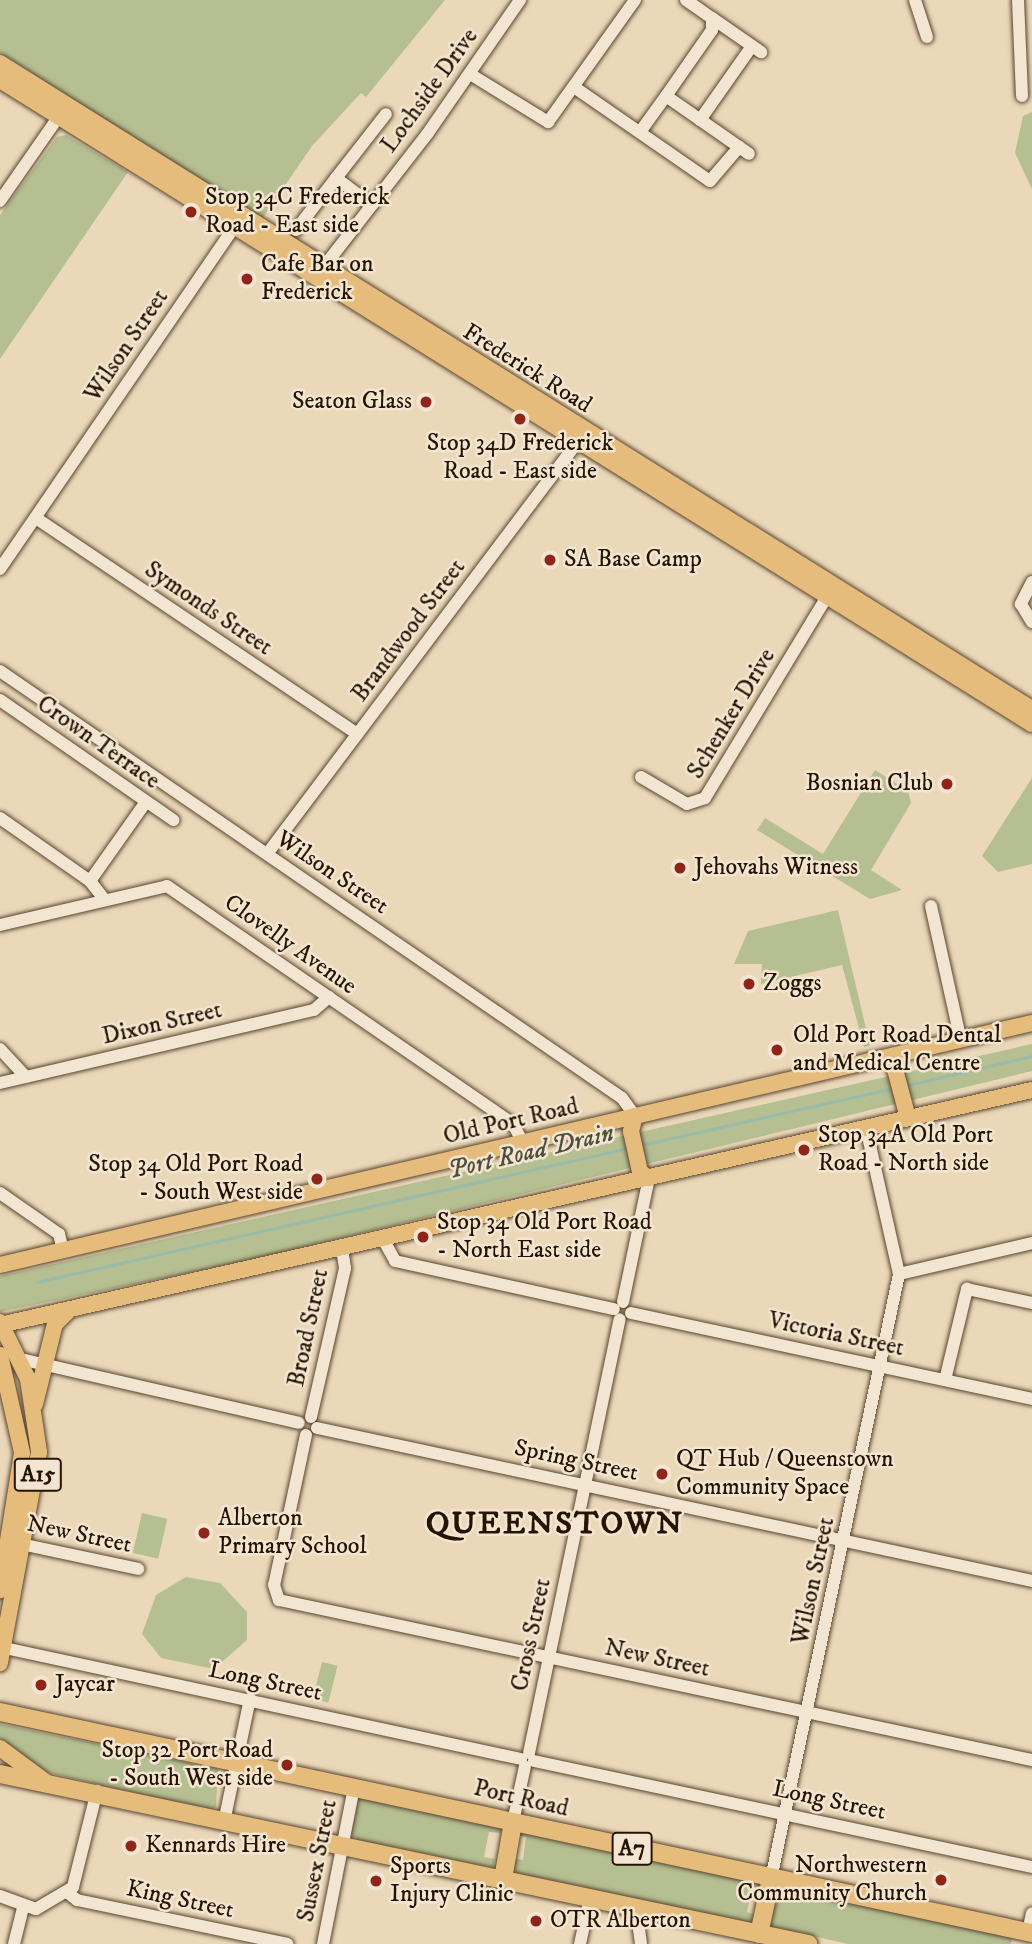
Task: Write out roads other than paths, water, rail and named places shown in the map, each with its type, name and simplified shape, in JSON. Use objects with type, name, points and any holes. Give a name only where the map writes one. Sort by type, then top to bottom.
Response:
[{"type":"highway","name":"Port Road","points":[[0,1712],[354,1787],[1028,1937]]},
{"type":"highway","name":"A7","points":[[0,1774],[97,1791],[224,1822],[503,1879],[636,1908],[758,1939],[808,1944]]},
{"type":"highway","points":[[503,1879],[513,1822]]},
{"type":"highway","points":[[758,1939],[771,1879]]},
{"type":"main road","name":"Frederick Road","points":[[0,63],[62,111],[830,593],[1032,724]]},
{"type":"main road","name":"Frederick Road","points":[[0,80],[62,111]]},
{"type":"main road","name":"Frederick Road","points":[[830,593],[1032,709]]},
{"type":"main road","name":"Old Port Road","points":[[0,1265],[523,1143],[633,1123],[894,1065],[961,1041],[1032,1023]]},
{"type":"main road","points":[[894,1065],[908,1118]]},
{"type":"main road","points":[[1,1324],[342,1248],[644,1174],[1032,1090]]},
{"type":"main road","points":[[633,1123],[644,1174]]},
{"type":"main road","points":[[35,1404],[55,1324],[68,1311]]},
{"type":"main road","name":"A15","points":[[0,1590],[18,1544],[38,1477],[35,1404],[20,1359],[1,1324]]},
{"type":"main road","name":"A15","points":[[1,1360],[22,1453],[18,1544],[1,1652]]},
{"type":"main road","points":[[0,1748],[46,1782]]},
{"type":"street","name":"Lochside Drive","points":[[319,273],[470,74],[520,0]]},
{"type":"street","points":[[470,74],[540,122],[548,122],[635,0]]},
{"type":"street","points":[[687,0],[757,49],[700,120]]},
{"type":"street","points":[[915,0],[927,37]]},
{"type":"street","points":[[1018,0],[1022,96]]},
{"type":"street","points":[[640,132],[712,30],[712,18]]},
{"type":"street","points":[[574,87],[710,181],[744,150],[666,96]]},
{"type":"street","points":[[0,201],[62,111]]},
{"type":"street","name":"Lochside Drive","points":[[296,230],[386,114]]},
{"type":"street","points":[[336,178],[372,205]]},
{"type":"street","name":"Wilson Street","points":[[0,569],[237,222]]},
{"type":"street","name":"Brandwood Street","points":[[267,854],[581,438]]},
{"type":"street","name":"Symonds Street","points":[[36,518],[357,734]]},
{"type":"street","points":[[1032,582],[1021,604],[1032,622]]},
{"type":"street","name":"Schenker Drive","points":[[641,777],[687,804],[705,798],[830,593]]},
{"type":"street","name":"Wilson Street","points":[[0,671],[622,1098],[633,1123]]},
{"type":"street","name":"Crown Terrace","points":[[0,700],[173,820]]},
{"type":"street","points":[[90,881],[146,802]]},
{"type":"street","points":[[0,818],[90,881],[104,899]]},
{"type":"street","name":"Clovelly Avenue","points":[[0,925],[167,886],[513,1124],[523,1143]]},
{"type":"street","points":[[931,906],[961,1041]]},
{"type":"street","name":"Dixon Street","points":[[0,1083],[314,1010],[329,997]]},
{"type":"street","points":[[0,1049],[26,1077]]},
{"type":"street","name":"Wilson Street","points":[[771,1879],[845,1540],[899,1274],[866,1128]]},
{"type":"street","name":"Cross Street","points":[[513,1822],[622,1311],[644,1174]]},
{"type":"street","points":[[0,1193],[59,1234],[64,1250]]},
{"type":"street","name":"Victoria Street","points":[[383,1238],[395,1261],[1032,1399]]},
{"type":"street","points":[[899,1274],[1032,1242]]},
{"type":"street","name":"Broad Street","points":[[276,1596],[308,1426],[345,1268],[342,1248]]},
{"type":"street","points":[[945,1380],[967,1289],[1032,1303]]},
{"type":"street","name":"Spring Street","points":[[20,1359],[308,1426],[1032,1581]]},
{"type":"street","name":"New Street","points":[[18,1544],[138,1569]]},
{"type":"street","name":"New Street","points":[[276,1596],[549,1658],[1032,1760]]},
{"type":"street","name":"Long Street","points":[[1,1652],[250,1699],[1032,1867]]},
{"type":"street","points":[[224,1822],[250,1699]]},
{"type":"street","name":"Sussex Street","points":[[323,1944],[354,1787]]},
{"type":"street","points":[[0,1896],[23,1908],[41,1908],[67,1892],[78,1878],[97,1791]]},
{"type":"street","name":"King Street","points":[[67,1892],[77,1900],[232,1938],[287,1944]]},
{"type":"street","points":[[580,1944],[590,1898]]},
{"type":"street","points":[[14,1944],[23,1908]]},
{"type":"street","points":[[636,1908],[641,1944]]},
{"type":"street","points":[[1028,1937],[1032,1913]]},
{"type":"waterway","name":"Port Road Drain","points":[[904,1086],[1032,1056]]},
{"type":"waterway","name":"Port Road Drain","points":[[641,1145],[894,1088]]},
{"type":"waterway","name":"Port Road Drain","points":[[37,1282],[628,1148]]},
{"type":"place","name":"Stop 34C Frederick Road - East side","points":[[191,212]]},
{"type":"place","name":"Cafe Bar on Frederick","points":[[247,279]]},
{"type":"place","name":"Seaton Glass","points":[[426,402]]},
{"type":"place","name":"Stop 34D Frederick Road - East side","points":[[520,419]]},
{"type":"place","name":"SA Base Camp","points":[[550,560]]},
{"type":"place","name":"Bosnian Club","points":[[947,784]]},
{"type":"place","name":"Jehovahs Witness","points":[[680,868]]},
{"type":"place","name":"Zoggs","points":[[749,984]]},
{"type":"place","name":"Old Port Road Dental and Medical Centre","points":[[777,1050]]},
{"type":"place","name":"Stop 34A Old Port Road - North side","points":[[804,1150]]},
{"type":"place","name":"Stop 34 Old Port Road - South West side","points":[[317,1179]]},
{"type":"place","name":"Stop 34 Old Port Road - North East side","points":[[423,1237]]},
{"type":"place","name":"QT Hub / Queenstown Community Space","points":[[662,1474]]},
{"type":"place","name":"Alberton Primary School","points":[[204,1533]]},
{"type":"place","name":"Jaycar","points":[[41,1685]]},
{"type":"place","name":"Stop 32 Port Road - South West side","points":[[287,1765]]},
{"type":"place","name":"Kennards Hire","points":[[131,1846]]},
{"type":"place","name":"Northwestern Community Church","points":[[941,1880]]},
{"type":"place","name":"Sports Injury Clinic","points":[[376,1881]]},
{"type":"place","name":"OTR Alberton","points":[[536,1921]]},
{"type":"district","name":"QUEENSTOWN","points":[[555,1524]]}]
